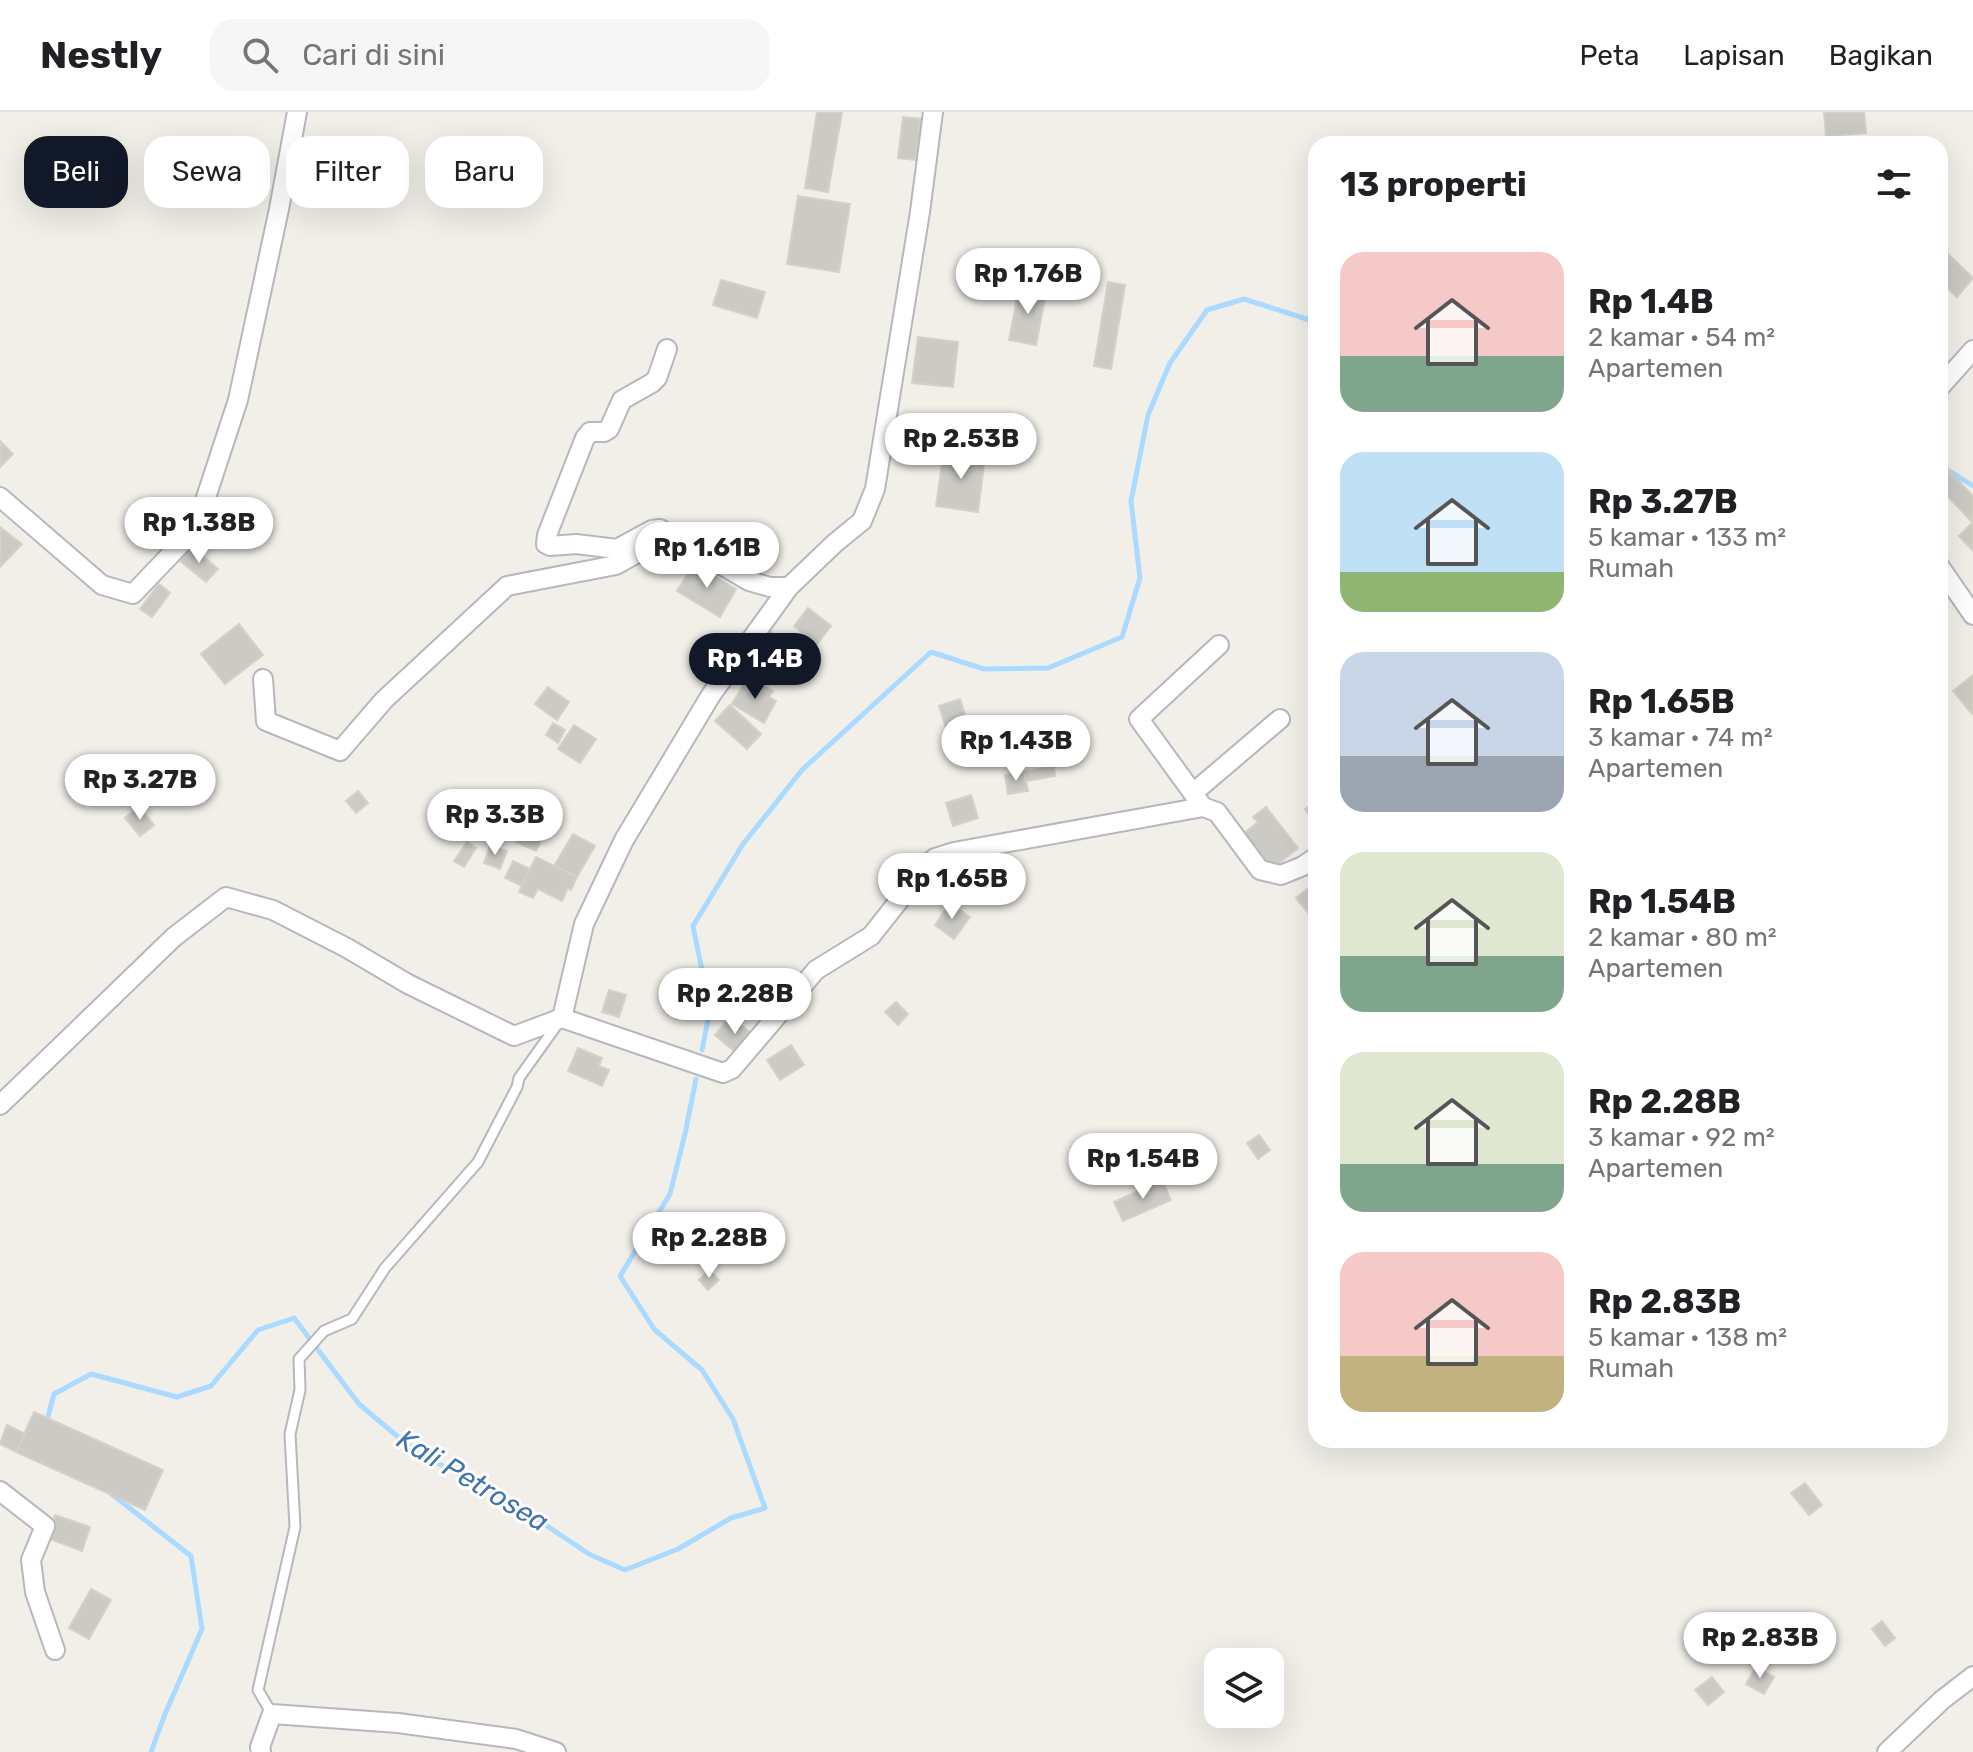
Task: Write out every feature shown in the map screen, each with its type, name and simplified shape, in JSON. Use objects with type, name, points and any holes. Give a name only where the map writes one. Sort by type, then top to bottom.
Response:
[{"type":"street","points":[[0,497],[102,585],[133,594],[196,528],[238,400],[297,112]]},
{"type":"street","points":[[562,1018],[584,924],[624,840],[711,695],[789,587],[862,521],[875,489],[933,112]]},
{"type":"street","points":[[667,349],[657,378],[622,400],[609,429],[592,431],[585,438],[546,544],[617,549],[652,530],[660,529],[749,581],[770,587],[789,587]]},
{"type":"street","points":[[1948,378],[1973,350]]},
{"type":"street","points":[[263,679],[266,721],[340,751],[384,700],[507,586],[616,565],[670,535]]},
{"type":"street","points":[[1948,579],[1973,615]]},
{"type":"street","points":[[1219,645],[1139,719],[1198,800],[1217,812],[1260,870],[1281,875],[1308,863]]},
{"type":"street","points":[[0,1105],[174,937],[226,897],[273,910],[408,984],[514,1036],[562,1018],[718,1072],[728,1072],[816,970],[871,936],[935,858],[1198,800],[1280,719]]},
{"type":"street","points":[[0,1491],[45,1526],[31,1560],[35,1592],[55,1650]]},
{"type":"street","points":[[1887,1752],[1942,1700],[1973,1676]]},
{"type":"street","points":[[261,1752],[272,1714],[398,1723],[516,1739],[556,1752]]},
{"type":"lane","points":[[272,1714],[258,1690],[295,1527],[290,1434],[300,1390],[299,1359],[324,1331],[352,1319],[385,1268],[478,1162],[519,1078],[562,1018]]},
{"type":"building","points":[[817,112],[842,112],[828,192],[805,188]]},
{"type":"building","points":[[1824,112],[1864,112],[1866,133],[1826,136]]},
{"type":"building","points":[[903,117],[921,119],[916,160],[898,158]]},
{"type":"building","points":[[798,196],[850,204],[839,272],[787,264]]},
{"type":"building","points":[[1948,254],[1973,278],[1957,297],[1948,289]]},
{"type":"building","points":[[721,280],[765,292],[757,318],[713,305]]},
{"type":"building","points":[[1108,282],[1125,285],[1111,369],[1094,366]]},
{"type":"building","points":[[1019,288],[1046,293],[1036,345],[1009,340]]},
{"type":"building","points":[[918,337],[958,342],[953,387],[912,383]]},
{"type":"building","points":[[0,441],[13,454],[0,467]]},
{"type":"building","points":[[944,450],[985,456],[978,512],[936,506]]},
{"type":"building","points":[[1948,470],[1973,496],[1971,521],[1948,497]]},
{"type":"building","points":[[143,509],[166,519],[157,539],[134,529]]},
{"type":"building","points":[[1973,522],[1973,551],[1959,536]]},
{"type":"building","points":[[0,527],[22,544],[0,567]]},
{"type":"building","points":[[192,547],[218,569],[206,582],[180,561]]},
{"type":"building","points":[[694,564],[736,589],[720,617],[677,591]]},
{"type":"building","points":[[159,584],[170,593],[152,617],[140,609]]},
{"type":"building","points":[[808,608],[831,626],[817,644],[794,626]]},
{"type":"building","points":[[239,624],[263,655],[225,684],[201,654]]},
{"type":"building","points":[[770,631],[780,641],[771,651],[761,641]]},
{"type":"building","points":[[764,649],[772,655],[776,650],[786,657],[770,680],[754,670],[761,660],[757,658]]},
{"type":"building","points":[[1973,675],[1973,713],[1972,714],[1953,691]]},
{"type":"building","points":[[757,681],[773,691],[769,697],[776,701],[764,723],[732,704],[745,682],[753,688]]},
{"type":"building","points":[[548,687],[569,702],[557,720],[535,704]]},
{"type":"building","points":[[960,699],[969,728],[948,734],[939,706]]},
{"type":"building","points":[[730,705],[761,734],[747,749],[715,721]]},
{"type":"building","points":[[553,723],[565,730],[558,743],[546,735]]},
{"type":"building","points":[[574,725],[596,739],[580,763],[558,749]]},
{"type":"building","points":[[1054,766],[1055,776],[1026,781],[1024,772]]},
{"type":"building","points":[[1024,772],[1028,791],[1008,794],[1005,775]]},
{"type":"building","points":[[358,791],[368,803],[356,813],[346,801]]},
{"type":"building","points":[[971,795],[978,818],[953,826],[946,803]]},
{"type":"building","points":[[139,807],[154,825],[140,836],[125,818]]},
{"type":"building","points":[[1266,807],[1298,848],[1272,869],[1243,834],[1258,822],[1253,817]]},
{"type":"building","points":[[527,821],[546,831],[536,851],[516,842]]},
{"type":"building","points":[[573,834],[595,846],[577,877],[554,866]]},
{"type":"building","points":[[467,842],[476,848],[464,867],[454,861]]},
{"type":"building","points":[[490,846],[507,851],[500,869],[484,863]]},
{"type":"building","points":[[536,857],[577,877],[562,901],[538,889],[533,898],[519,892]]},
{"type":"building","points":[[513,861],[530,869],[522,886],[505,878]]},
{"type":"building","points":[[1308,888],[1308,913],[1296,898]]},
{"type":"building","points":[[950,903],[970,917],[954,939],[935,925]]},
{"type":"building","points":[[609,990],[626,995],[619,1017],[602,1012]]},
{"type":"building","points":[[896,1002],[908,1014],[898,1025],[885,1012]]},
{"type":"building","points":[[730,1017],[756,1037],[740,1056],[715,1035]]},
{"type":"building","points":[[791,1045],[804,1065],[780,1080],[767,1060]]},
{"type":"building","points":[[578,1048],[602,1058],[599,1066],[609,1070],[602,1086],[568,1071]]},
{"type":"building","points":[[1259,1135],[1270,1150],[1258,1159],[1247,1143]]},
{"type":"building","points":[[1162,1180],[1171,1200],[1123,1221],[1114,1202]]},
{"type":"building","points":[[709,1270],[719,1280],[708,1290],[699,1280]]},
{"type":"building","points":[[34,1412],[163,1470],[145,1510],[16,1452]]},
{"type":"building","points":[[7,1425],[25,1434],[16,1452],[0,1444]]},
{"type":"building","points":[[1805,1483],[1822,1505],[1809,1515],[1791,1493]]},
{"type":"building","points":[[55,1515],[90,1527],[82,1551],[47,1538]]},
{"type":"building","points":[[91,1589],[111,1600],[89,1639],[69,1628]]},
{"type":"building","points":[[1882,1621],[1895,1638],[1885,1646],[1872,1629]]},
{"type":"building","points":[[1756,1667],[1774,1677],[1764,1694],[1746,1684]]},
{"type":"building","points":[[1712,1677],[1724,1692],[1708,1705],[1695,1690]]},
{"type":"waterway","name":"Kali Petrosea","points":[[702,1050],[710,1010],[693,926],[743,844],[802,770],[931,652],[984,669],[1048,668],[1122,637],[1140,578],[1131,501],[1148,415],[1170,363],[1207,310],[1244,299],[1308,319]]},
{"type":"waterway","name":"Kali Petrosea","points":[[1948,470],[1973,486]]},
{"type":"waterway","name":"Kali Petrosea","points":[[46,1424],[54,1394],[91,1374],[177,1397],[211,1386],[258,1330],[294,1318],[359,1404],[416,1452],[508,1500],[589,1554],[625,1570],[678,1549],[731,1518],[765,1508],[733,1419],[702,1370],[654,1329],[620,1276],[670,1194],[696,1079]]},
{"type":"waterway","name":"Kali Petrosea","points":[[109,1492],[191,1556],[202,1629],[151,1752]]}]
